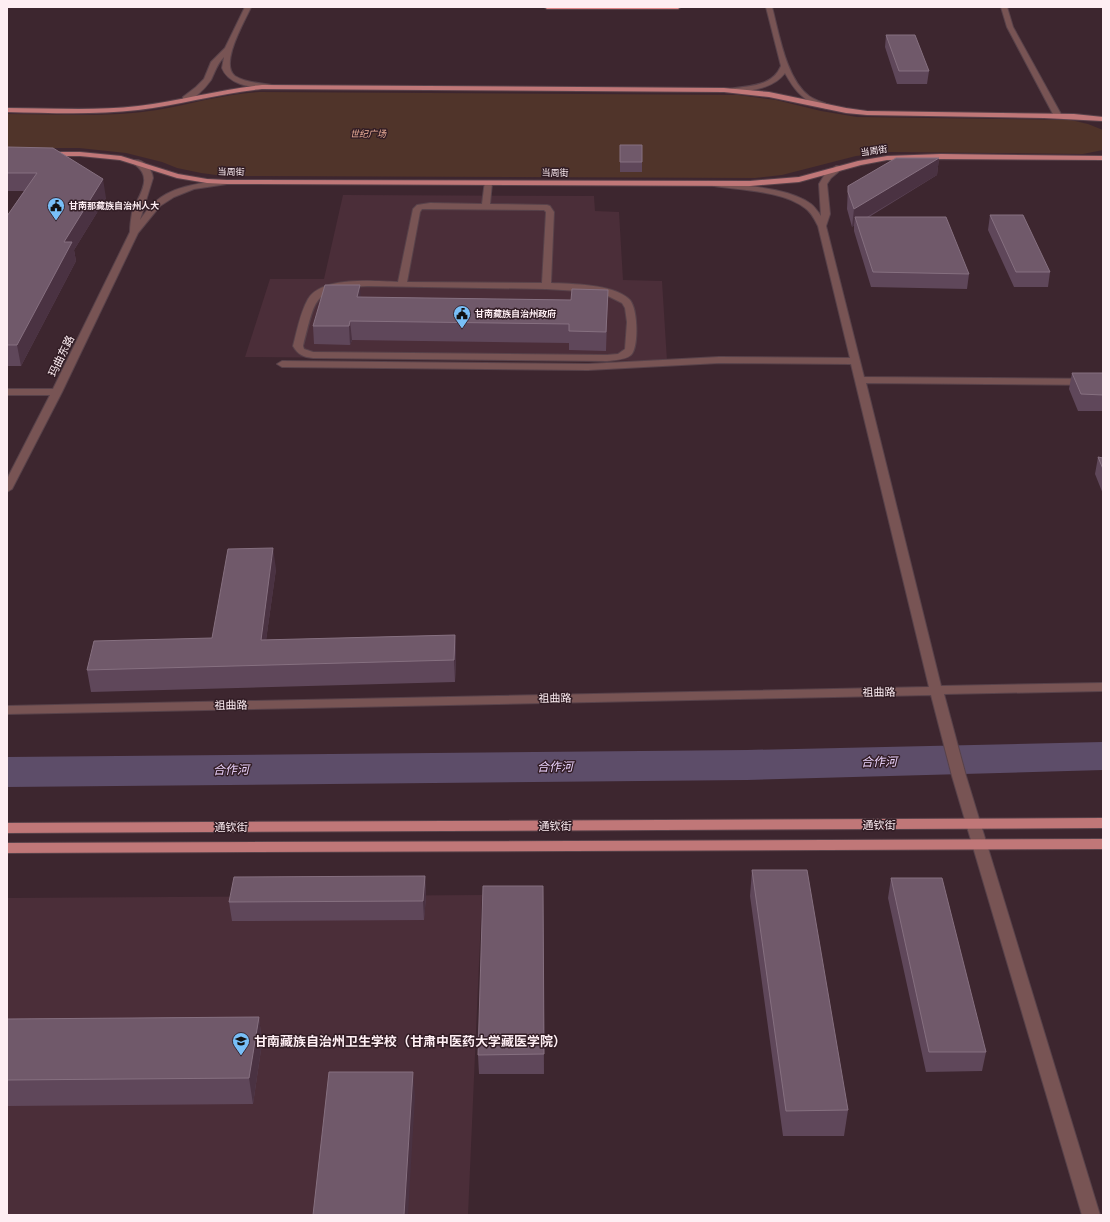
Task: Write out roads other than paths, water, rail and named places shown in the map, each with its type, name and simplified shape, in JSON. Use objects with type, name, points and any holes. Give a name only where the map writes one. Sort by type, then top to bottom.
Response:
[{"type":"highway","points":[[547,7],[678,7]]},
{"type":"main road","points":[[7,110],[115,110],[152,106],[186,98],[246,88],[269,87],[733,91],[779,96],[826,107],[866,113],[1062,116],[1103,119]]},
{"type":"main road","points":[[1062,116],[1103,126]]},
{"type":"main road","name":"当周街","points":[[36,154],[102,155],[137,162],[167,173],[189,178],[227,182],[714,184],[781,182],[812,177],[866,161],[893,158],[1103,157]]},
{"type":"main road","name":"通钦街","points":[[7,828],[1103,824]]},
{"type":"main road","points":[[7,848],[1103,844]]},
{"type":"street","points":[[248,7],[228,49],[226,68],[231,76],[244,82],[269,87]]},
{"type":"street","points":[[769,7],[785,66],[800,91],[816,103],[826,107]]},
{"type":"street","points":[[1004,7],[1010,27],[1062,116]]},
{"type":"street","points":[[186,98],[199,89],[207,80],[215,62],[228,49]]},
{"type":"street","points":[[733,91],[762,85],[776,80],[781,76],[785,66]]},
{"type":"street","points":[[134,232],[136,215],[149,182],[149,177],[144,167],[137,162]]},
{"type":"street","points":[[822,226],[826,218],[822,184],[828,176],[839,168]]},
{"type":"street","points":[[134,232],[157,204],[171,195],[192,187],[227,182]]},
{"type":"street","points":[[486,206],[488,183]]},
{"type":"street","points":[[714,184],[760,191],[800,201],[809,206],[822,226],[936,690],[959,776],[1091,1215]]},
{"type":"street","points":[[402,284],[418,209],[420,207],[486,206],[543,207],[549,210],[546,286]]},
{"type":"street","name":"玛曲东路","points":[[7,489],[57,392],[134,232]]},
{"type":"street","points":[[345,284],[402,284],[579,287],[596,290],[616,296],[627,302],[630,309],[630,349],[628,353],[622,356],[607,358],[313,355],[306,354],[299,350],[298,346],[312,300],[319,293],[334,286],[345,284]]},
{"type":"street","points":[[282,364],[588,367],[719,360],[855,361]]},
{"type":"street","points":[[860,380],[1103,382]]},
{"type":"street","points":[[7,392],[57,392]]},
{"type":"street","name":"祖曲路","points":[[7,710],[1103,687]]},
{"type":"waterway","name":"合作河","points":[[7,772],[747,765],[1103,756]]},
{"type":"place","name":"甘南那藏族自治州人大","points":[[56,221]]},
{"type":"place","name":"甘南藏族自治州政府","points":[[462,329]]},
{"type":"place","name":"甘南藏族自治州卫生学校（甘肃中医药大学藏医学院）","points":[[241,1056]]},
{"type":"park label","name":"世纪广场","points":[[368,134]]}]
